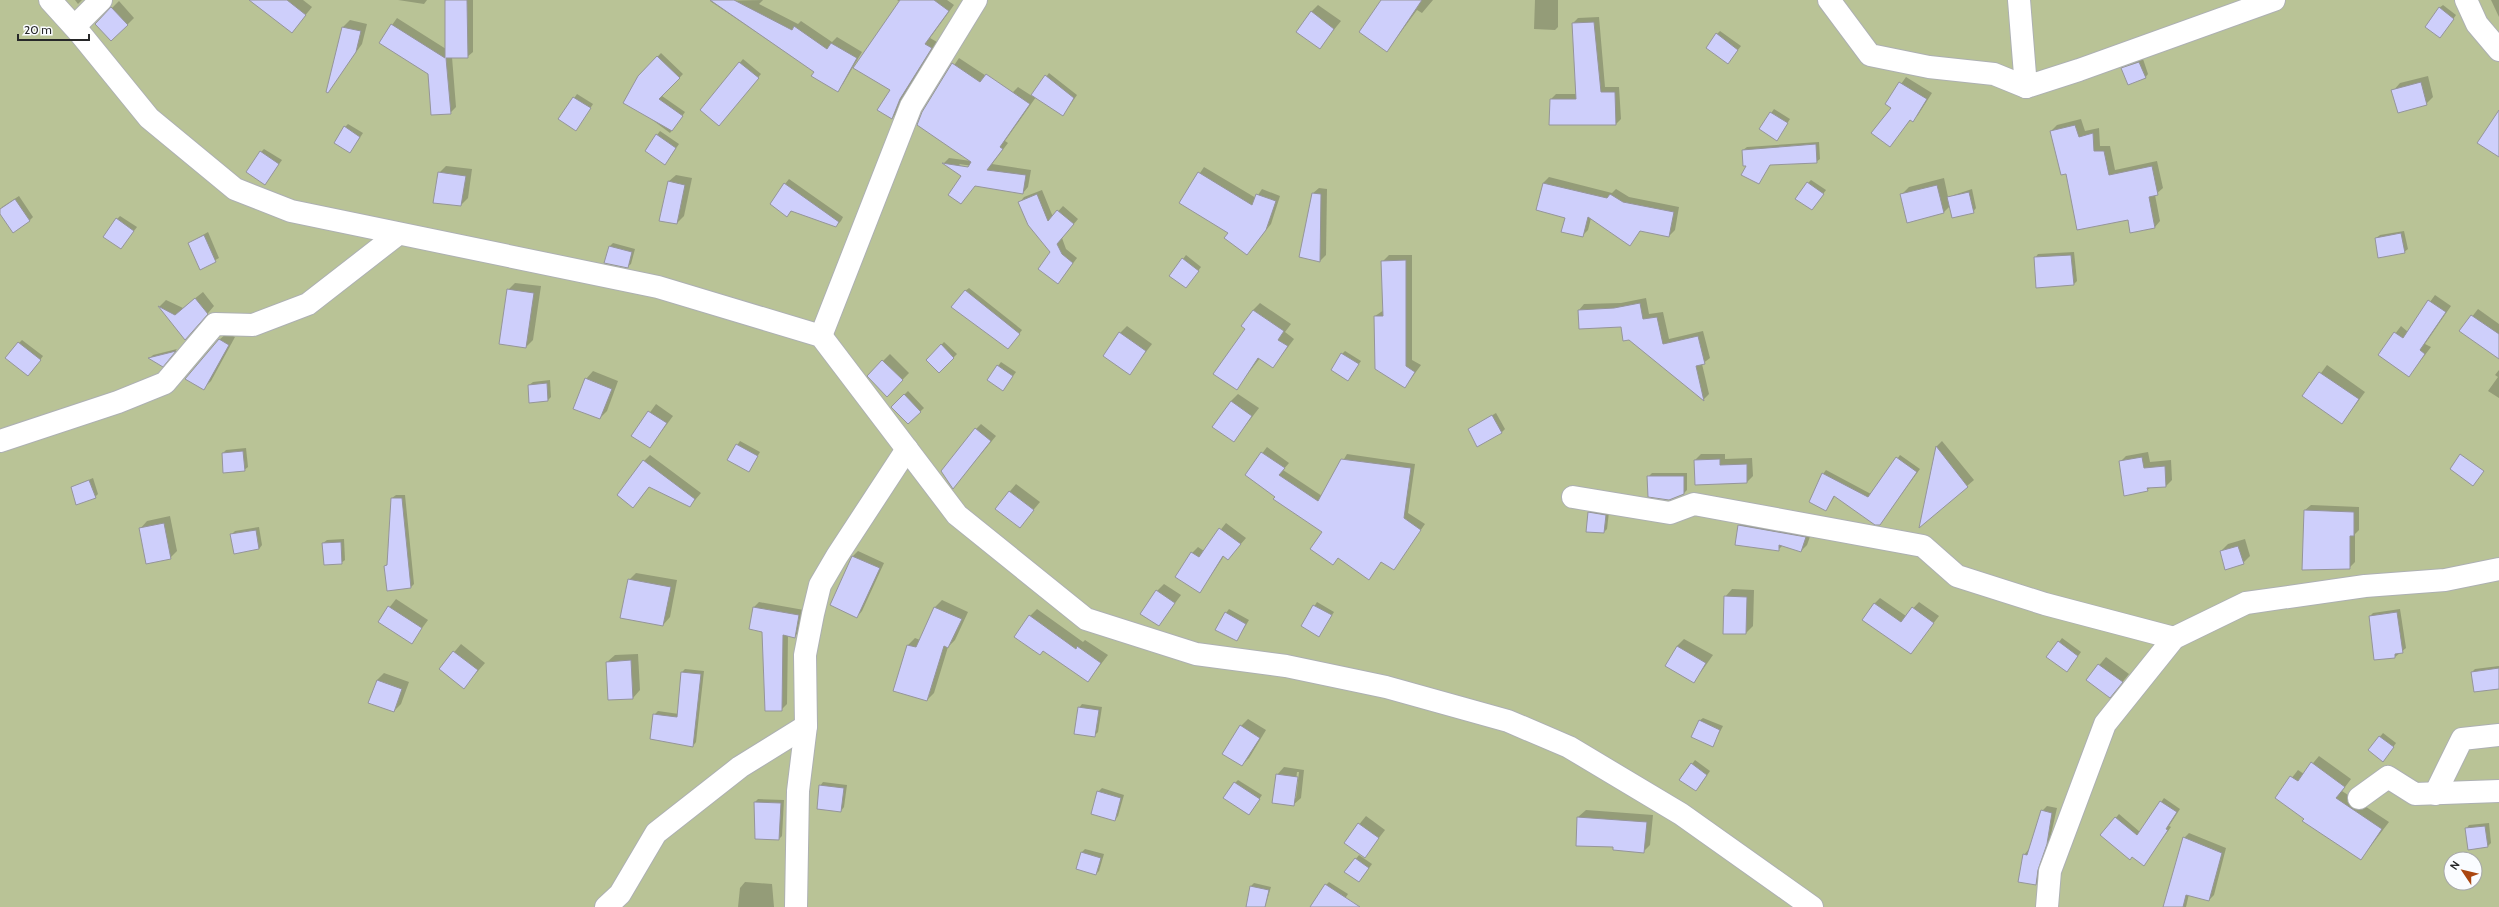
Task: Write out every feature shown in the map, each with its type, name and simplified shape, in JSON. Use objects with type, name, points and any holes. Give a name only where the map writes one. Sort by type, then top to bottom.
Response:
[{"type":"street","points":[[50,0],[75,26],[149,118],[235,189],[291,211],[398,234],[482,249],[560,268],[658,287],[821,336],[957,515],[1086,619],[1196,654],[1286,666],[1386,687],[1508,721],[1569,747],[1681,814],[1812,907]]},
{"type":"street","points":[[75,26],[101,0]]},
{"type":"street","points":[[821,336],[911,106],[976,0]]},
{"type":"street","points":[[1830,0],[1870,56],[1929,67],[1994,74],[2026,87],[2079,70],[2274,0]]},
{"type":"street","points":[[2019,0],[2026,87]]},
{"type":"street","points":[[2466,0],[2477,24],[2499,50]]},
{"type":"street","points":[[0,441],[118,402],[165,383],[215,324],[253,325],[308,304],[398,234]]},
{"type":"street","points":[[796,907],[798,791],[806,726],[805,654],[820,585],[859,520],[907,449]]},
{"type":"street","points":[[1573,497],[1670,512],[1694,504],[1923,546],[1957,576],[2045,604],[2174,638]]},
{"type":"street","points":[[2047,907],[2050,871],[2105,724],[2174,638],[2246,603],[2365,586],[2445,580],[2499,569]]},
{"type":"street","points":[[606,907],[620,894],[656,833],[740,767],[806,726]]},
{"type":"street","points":[[2435,794],[2462,740],[2499,735]]},
{"type":"street","points":[[2359,798],[2388,777],[2415,794],[2499,791]]},
{"type":"green space","points":[[0,0],[2499,0],[2499,907],[0,907]]},
{"type":"building","points":[[249,0],[287,0],[306,15],[292,33]]},
{"type":"building","points":[[445,0],[467,0],[468,58],[446,58],[451,114],[431,115],[428,74],[379,43],[391,24],[445,58]]},
{"type":"building","points":[[710,0],[734,0],[792,30],[794,26],[827,49],[831,43],[857,58],[838,92],[811,76],[814,72]]},
{"type":"building","points":[[900,0],[934,0],[949,11],[925,44],[932,48],[900,99],[892,119],[877,110],[890,90],[853,68]]},
{"type":"building","points":[[1381,0],[1422,0],[1387,52],[1359,32]]},
{"type":"building","points":[[111,7],[128,25],[111,41],[95,24]]},
{"type":"building","points":[[2439,7],[2454,19],[2440,38],[2425,27]]},
{"type":"building","points":[[1311,11],[1334,29],[1320,49],[1296,32]]},
{"type":"building","points":[[1594,22],[1601,92],[1615,92],[1616,125],[1549,125],[1550,99],[1576,99],[1572,23]]},
{"type":"building","points":[[342,27],[361,31],[356,52],[328,93],[326,92]]},
{"type":"building","points":[[1716,33],[1738,50],[1728,64],[1706,48]]},
{"type":"building","points":[[657,56],[680,78],[659,99],[683,116],[672,131],[623,103],[638,76]]},
{"type":"building","points":[[739,62],[759,78],[719,126],[700,110]]},
{"type":"building","points":[[2139,62],[2146,78],[2128,85],[2121,68]]},
{"type":"building","points":[[952,63],[980,82],[986,74],[1030,104],[1000,147],[1003,149],[987,170],[1026,175],[1023,194],[975,186],[961,204],[948,195],[961,176],[942,163],[968,167],[971,162],[917,125],[922,112]]},
{"type":"building","points":[[1045,75],[1074,98],[1063,116],[1031,95]]},
{"type":"building","points":[[1899,82],[1927,99],[1913,122],[1910,120],[1890,147],[1871,133],[1891,108],[1885,104]]},
{"type":"building","points":[[2421,82],[2427,105],[2398,113],[2391,90]]},
{"type":"building","points":[[573,97],[591,108],[576,131],[558,119]]},
{"type":"building","points":[[2499,110],[2499,157],[2477,143]]},
{"type":"building","points":[[1770,112],[1788,123],[1777,141],[1759,129]]},
{"type":"building","points":[[2075,125],[2079,137],[2093,133],[2094,151],[2104,151],[2109,175],[2152,166],[2158,195],[2149,197],[2155,228],[2130,233],[2128,220],[2077,230],[2066,174],[2061,175],[2050,131]]},
{"type":"building","points":[[344,126],[360,137],[350,153],[334,143]]},
{"type":"building","points":[[656,134],[676,148],[665,165],[645,151]]},
{"type":"building","points":[[1816,144],[1817,163],[1770,165],[1759,184],[1741,175],[1746,166],[1743,166],[1742,150]]},
{"type":"building","points":[[260,151],[279,164],[265,185],[246,172]]},
{"type":"building","points":[[438,172],[466,176],[461,206],[433,203]]},
{"type":"building","points":[[1198,172],[1252,205],[1256,194],[1276,201],[1266,230],[1247,255],[1224,238],[1228,233],[1179,203]]},
{"type":"building","points":[[668,181],[685,185],[677,224],[659,221]]},
{"type":"building","points":[[1807,182],[1824,194],[1812,210],[1795,199]]},
{"type":"building","points":[[784,183],[839,222],[836,227],[791,211],[787,217],[770,204]]},
{"type":"building","points":[[1543,183],[1607,198],[1610,194],[1623,202],[1674,212],[1669,237],[1640,231],[1630,246],[1588,217],[1583,237],[1561,232],[1565,218],[1536,210]]},
{"type":"building","points":[[1937,185],[1944,213],[1907,223],[1900,194]]},
{"type":"building","points":[[1969,192],[1974,213],[1952,218],[1947,197]]},
{"type":"building","points":[[1312,193],[1321,194],[1320,262],[1299,257]]},
{"type":"building","points":[[1037,194],[1048,221],[1057,210],[1074,224],[1057,244],[1062,254],[1073,263],[1058,284],[1038,269],[1050,252],[1028,225],[1018,202]]},
{"type":"building","points":[[15,199],[30,221],[13,233],[0,214],[0,209]]},
{"type":"building","points":[[116,218],[134,231],[121,249],[103,237]]},
{"type":"building","points":[[2401,233],[2405,253],[2378,258],[2375,238]]},
{"type":"building","points":[[204,235],[216,262],[200,270],[188,243]]},
{"type":"building","points":[[609,246],[632,252],[628,268],[604,263]]},
{"type":"building","points":[[2071,255],[2074,285],[2036,288],[2034,257]]},
{"type":"building","points":[[1182,258],[1199,271],[1186,288],[1169,276]]},
{"type":"building","points":[[1406,260],[1406,366],[1415,372],[1405,388],[1375,369],[1374,316],[1383,316],[1381,261]]},
{"type":"building","points":[[507,289],[534,293],[526,348],[499,344]]},
{"type":"building","points":[[965,290],[1020,334],[1008,349],[951,307]]},
{"type":"building","points":[[195,298],[208,314],[185,340],[158,306],[175,315]]},
{"type":"building","points":[[2428,300],[2446,312],[2420,350],[2425,354],[2409,377],[2378,355],[2394,332],[2403,338]]},
{"type":"building","points":[[1640,303],[1643,319],[1657,317],[1663,344],[1698,336],[1705,364],[1696,366],[1704,401],[1629,340],[1623,341],[1621,327],[1579,329],[1578,310],[1614,308]]},
{"type":"building","points":[[1253,310],[1284,331],[1278,340],[1288,346],[1273,368],[1258,358],[1237,390],[1213,374],[1245,329],[1241,326]]},
{"type":"building","points":[[2471,315],[2499,334],[2499,359],[2459,331]]},
{"type":"building","points":[[1119,332],[1146,351],[1130,375],[1103,356]]},
{"type":"building","points":[[219,339],[229,345],[204,390],[185,379]]},
{"type":"building","points":[[18,342],[41,360],[28,376],[5,358]]},
{"type":"building","points":[[941,344],[954,358],[939,373],[926,360]]},
{"type":"building","points":[[176,351],[163,367],[148,358]]},
{"type":"building","points":[[1341,353],[1359,364],[1348,381],[1331,370]]},
{"type":"building","points":[[882,360],[903,380],[887,397],[867,376]]},
{"type":"building","points":[[997,365],[1013,376],[1003,391],[987,380]]},
{"type":"building","points":[[2319,372],[2359,399],[2342,424],[2302,396]]},
{"type":"building","points":[[585,378],[612,389],[600,419],[573,409]]},
{"type":"building","points":[[547,383],[548,401],[529,403],[528,385]]},
{"type":"building","points":[[904,394],[921,412],[908,424],[891,407]]},
{"type":"building","points":[[1231,401],[1252,416],[1234,442],[1212,427]]},
{"type":"building","points":[[648,411],[667,423],[650,448],[631,436]]},
{"type":"building","points":[[1492,415],[1502,433],[1477,447],[1468,429]]},
{"type":"building","points":[[975,428],[991,441],[953,489],[941,471]]},
{"type":"building","points":[[736,444],[758,456],[749,472],[727,460]]},
{"type":"building","points":[[1936,446],[1968,487],[1919,528]]},
{"type":"building","points":[[243,451],[245,471],[223,473],[222,453]]},
{"type":"building","points":[[1261,452],[1285,468],[1279,475],[1318,501],[1341,459],[1411,468],[1404,518],[1421,530],[1394,570],[1381,562],[1369,580],[1338,558],[1333,565],[1310,549],[1322,532],[1273,499],[1275,497],[1245,475]]},
{"type":"building","points":[[2460,454],[2484,471],[2473,486],[2450,469]]},
{"type":"building","points":[[1896,457],[1917,472],[1880,525],[1875,525],[1834,496],[1826,511],[1809,502],[1822,473],[1868,497]]},
{"type":"building","points":[[2142,457],[2144,468],[2165,466],[2166,487],[2147,488],[2148,491],[2124,496],[2119,461]]},
{"type":"building","points":[[1720,459],[1720,465],[1747,464],[1747,483],[1695,485],[1694,460]]},
{"type":"building","points":[[643,460],[695,499],[690,507],[649,487],[633,508],[617,495]]},
{"type":"building","points":[[1647,476],[1684,476],[1684,494],[1669,500],[1648,497]]},
{"type":"building","points":[[89,480],[96,498],[76,505],[71,487]]},
{"type":"building","points":[[1009,491],[1034,510],[1020,528],[995,509]]},
{"type":"building","points":[[391,498],[402,498],[411,588],[387,591],[384,566],[387,565]]},
{"type":"building","points":[[2304,510],[2354,512],[2354,536],[2350,536],[2350,569],[2302,570]]},
{"type":"building","points":[[1588,512],[1606,515],[1604,533],[1586,532]]},
{"type":"building","points":[[164,523],[171,559],[146,564],[139,528]]},
{"type":"building","points":[[1738,525],[1806,537],[1801,552],[1779,545],[1779,551],[1735,545]]},
{"type":"building","points":[[1219,528],[1241,544],[1228,560],[1223,556],[1200,593],[1175,577],[1191,552],[1199,557]]},
{"type":"building","points":[[256,530],[259,549],[234,554],[230,534]]},
{"type":"building","points":[[341,542],[342,564],[324,565],[322,543]]},
{"type":"building","points":[[2238,546],[2244,564],[2225,570],[2220,551]]},
{"type":"building","points":[[852,556],[880,568],[857,618],[830,605]]},
{"type":"building","points":[[628,579],[671,587],[663,626],[620,618]]},
{"type":"building","points":[[1156,590],[1175,603],[1159,626],[1140,614]]},
{"type":"building","points":[[1724,596],[1747,597],[1746,634],[1723,634]]},
{"type":"building","points":[[1874,603],[1901,622],[1912,607],[1934,623],[1911,654],[1862,620]]},
{"type":"building","points":[[1313,605],[1332,615],[1319,637],[1301,626]]},
{"type":"building","points":[[388,606],[422,628],[412,644],[378,622]]},
{"type":"building","points":[[753,607],[799,615],[795,638],[783,635],[782,711],[765,711],[762,632],[749,629]]},
{"type":"building","points":[[934,607],[962,619],[948,648],[944,646],[927,701],[893,691],[907,645],[916,647]]},
{"type":"building","points":[[1225,612],[1246,624],[1237,641],[1215,630]]},
{"type":"building","points":[[2397,612],[2403,653],[2395,654],[2395,658],[2374,660],[2369,616]]},
{"type":"building","points":[[1029,615],[1076,649],[1077,646],[1101,663],[1088,682],[1043,651],[1040,655],[1014,637]]},
{"type":"building","points":[[2058,641],[2078,656],[2067,672],[2046,657]]},
{"type":"building","points":[[1677,646],[1706,663],[1694,683],[1665,666]]},
{"type":"building","points":[[453,651],[478,670],[464,689],[439,669]]},
{"type":"building","points":[[631,660],[633,699],[608,700],[606,662]]},
{"type":"building","points":[[2098,664],[2123,682],[2110,698],[2086,680]]},
{"type":"building","points":[[2499,668],[2499,689],[2474,692],[2471,672]]},
{"type":"building","points":[[681,672],[701,674],[693,747],[650,739],[653,714],[677,717]]},
{"type":"building","points":[[377,680],[402,689],[394,712],[368,703]]},
{"type":"building","points":[[1078,707],[1099,710],[1095,737],[1074,734]]},
{"type":"building","points":[[1699,720],[1720,730],[1713,747],[1691,737]]},
{"type":"building","points":[[1240,725],[1260,738],[1242,766],[1222,754]]},
{"type":"building","points":[[2379,736],[2394,747],[2383,762],[2368,750]]},
{"type":"building","points":[[2311,762],[2345,787],[2336,798],[2382,829],[2361,860],[2302,821],[2304,819],[2275,798],[2290,776],[2298,781]]},
{"type":"building","points":[[1691,763],[1707,775],[1696,791],[1679,780]]},
{"type":"building","points":[[1276,774],[1298,777],[1294,806],[1272,803]]},
{"type":"building","points":[[1234,782],[1260,799],[1249,815],[1223,798]]},
{"type":"building","points":[[819,785],[844,788],[841,812],[817,809]]},
{"type":"building","points":[[1097,791],[1121,798],[1115,821],[1091,814]]},
{"type":"building","points":[[2160,801],[2177,812],[2166,829],[2168,830],[2144,866],[2132,857],[2130,860],[2100,835],[2115,817],[2137,835]]},
{"type":"building","points":[[754,802],[781,803],[779,840],[755,839]]},
{"type":"building","points":[[2041,810],[2052,813],[2047,844],[2038,870],[2036,885],[2018,882],[2023,854],[2027,855]]},
{"type":"building","points":[[1577,817],[1647,822],[1644,853],[1613,850],[1613,847],[1576,846]]},
{"type":"building","points":[[1358,823],[1379,838],[1365,858],[1344,843]]},
{"type":"building","points":[[2485,826],[2488,847],[2468,850],[2465,828]]},
{"type":"building","points":[[2183,837],[2222,853],[2209,901],[2186,895],[2183,907],[2163,907]]},
{"type":"building","points":[[1081,852],[1101,858],[1096,875],[1076,869]]},
{"type":"building","points":[[1355,858],[1369,868],[1359,882],[1344,872]]},
{"type":"building","points":[[1325,884],[1360,907],[1310,907]]},
{"type":"building","points":[[1250,886],[1269,890],[1265,907],[1246,907]]}]
